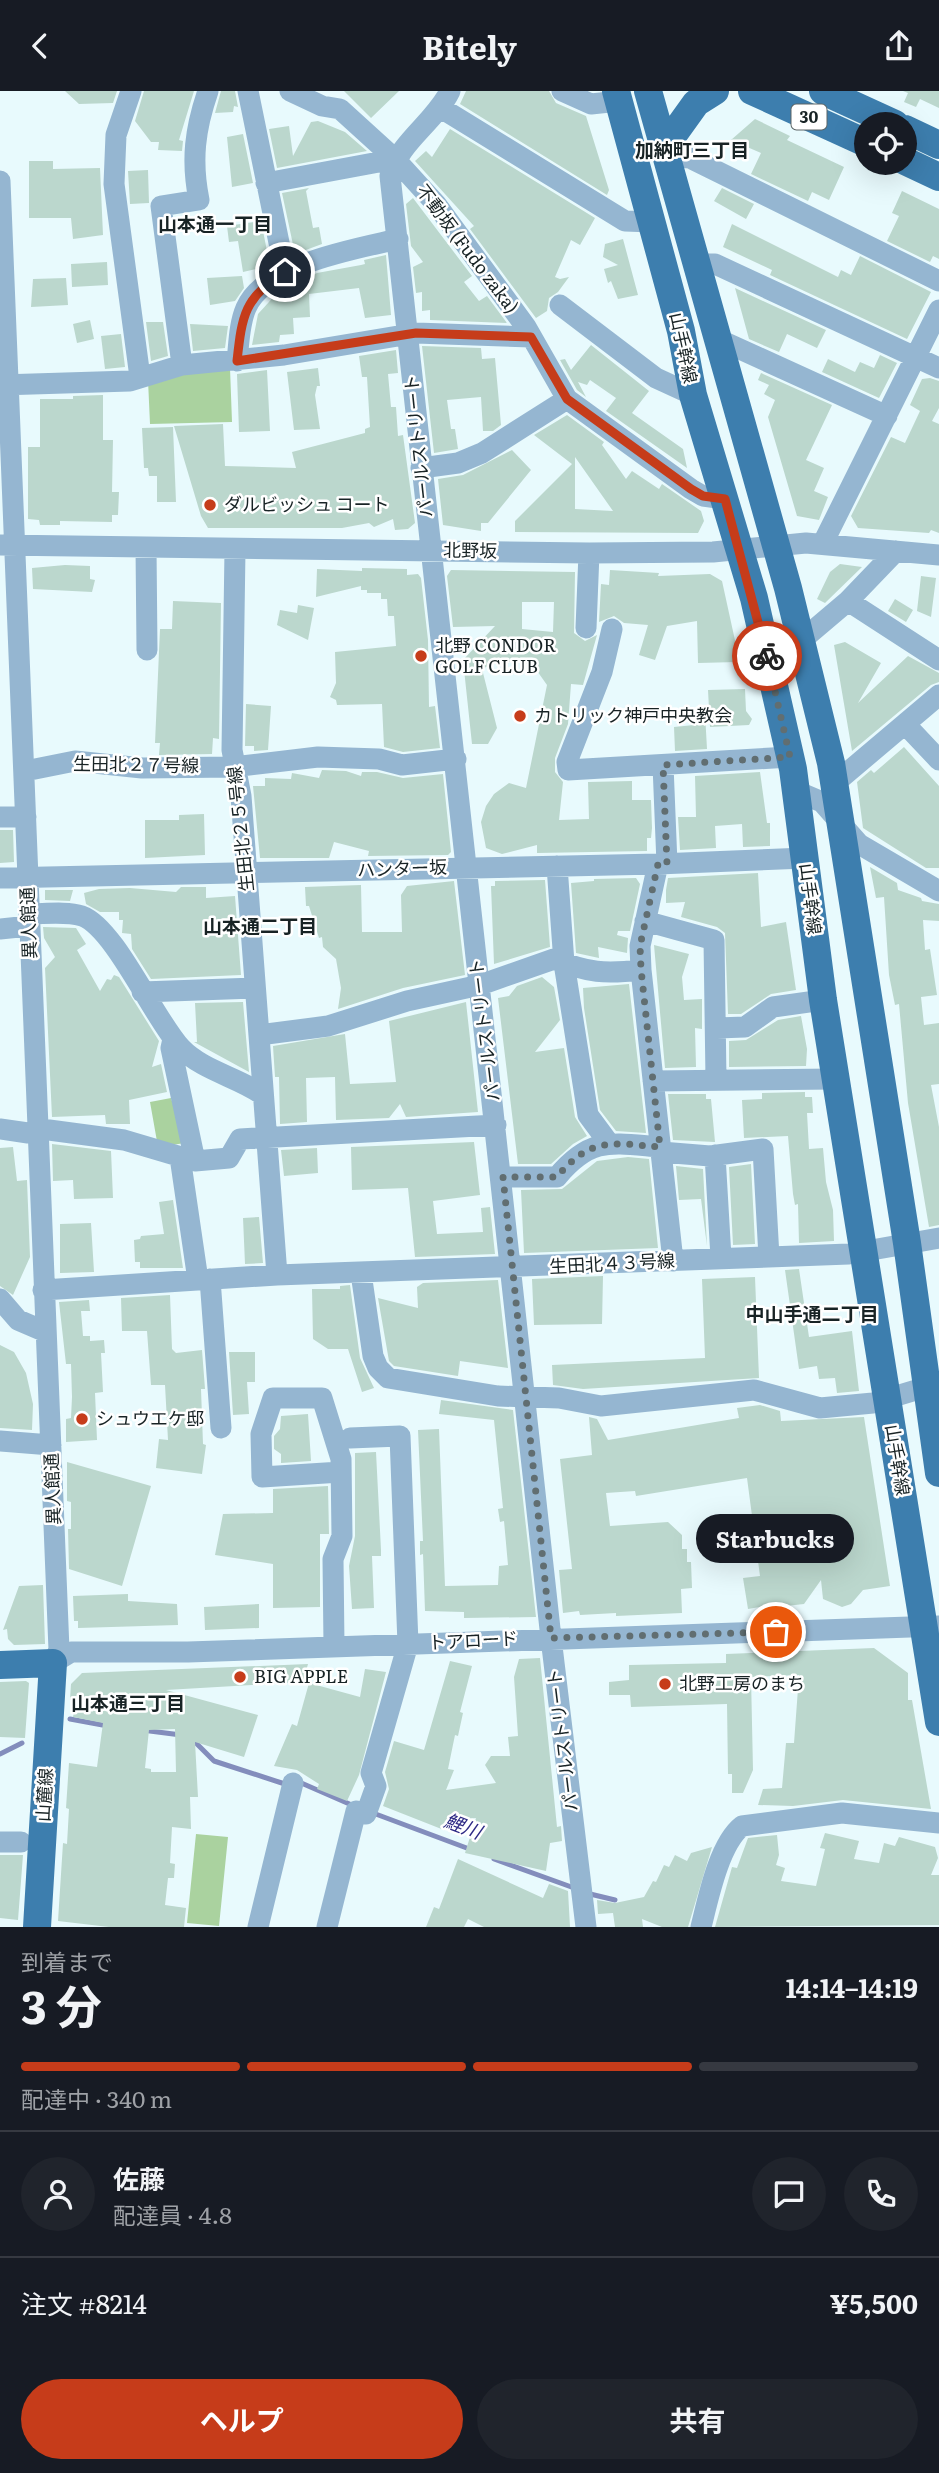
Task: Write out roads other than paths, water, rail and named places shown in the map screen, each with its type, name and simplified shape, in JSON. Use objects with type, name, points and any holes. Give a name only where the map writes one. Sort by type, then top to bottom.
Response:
[{"type":"main road","name":"山手幹線","points":[[648,91],[802,640],[835,783],[907,1243],[933,1387],[939,1473]]},
{"type":"main road","points":[[666,158],[696,103],[715,91]]},
{"type":"main road","name":"30","points":[[752,91],[854,138]]},
{"type":"main road","name":"30","points":[[822,91],[868,112]]},
{"type":"main road","name":"山手幹線","points":[[617,96],[681,331],[693,395],[740,550],[790,757],[823,1000],[887,1397],[931,1626],[939,1722]]},
{"type":"main road","points":[[917,135],[939,145]]},
{"type":"main road","points":[[917,167],[939,177]]},
{"type":"main road","points":[[0,1665],[53,1663]]},
{"type":"main road","name":"山麓線","points":[[37,1927],[53,1663]]},
{"type":"street","points":[[131,91],[116,135],[114,184],[140,377]]},
{"type":"street","points":[[182,365],[161,206],[199,200],[193,169],[196,127],[208,91]]},
{"type":"street","points":[[248,91],[285,272]]},
{"type":"street","name":"不動坂 (Fudo zaka)","points":[[290,91],[321,98],[340,109],[395,159],[436,204],[531,337],[567,399],[691,489],[703,496],[725,499]]},
{"type":"street","points":[[562,91],[591,104],[617,96]]},
{"type":"street","points":[[266,183],[395,159],[446,100],[615,216],[625,221],[652,222]]},
{"type":"street","points":[[666,158],[690,158],[939,281]]},
{"type":"street","name":"パールストリート","points":[[395,159],[390,176],[421,468],[503,1177],[551,1638],[586,1927]]},
{"type":"street","name":"異人館通","points":[[0,181],[8,545],[25,771],[59,1650],[53,1663]]},
{"type":"street","points":[[237,361],[246,308],[264,285],[285,272],[340,253],[398,239]]},
{"type":"street","points":[[696,264],[715,264],[939,368]]},
{"type":"street","points":[[559,305],[656,378],[693,395]]},
{"type":"street","points":[[823,543],[939,310]]},
{"type":"street","points":[[5,385],[130,381],[182,365],[237,361],[407,335],[531,337]]},
{"type":"street","points":[[720,340],[887,416]]},
{"type":"street","points":[[421,468],[457,463],[482,453],[567,399]]},
{"type":"street","name":"北野坂","points":[[8,545],[589,553],[740,550],[776,544],[823,543],[939,555]]},
{"type":"street","points":[[146,547],[146,650]]},
{"type":"street","name":"生田北２５号線","points":[[235,550],[233,767],[241,796],[277,1275]]},
{"type":"street","points":[[802,640],[848,601],[896,551]]},
{"type":"street","points":[[586,628],[589,553]]},
{"type":"street","points":[[848,601],[939,660]]},
{"type":"street","points":[[612,629],[602,672],[567,762],[568,770],[790,757]]},
{"type":"street","points":[[835,783],[939,695]]},
{"type":"street","points":[[905,724],[939,760]]},
{"type":"street","name":"生田北２７号線","points":[[25,771],[75,761],[142,768],[233,767],[318,757],[379,759],[401,765],[456,759]]},
{"type":"street","points":[[663,765],[662,864],[645,921],[641,969],[673,1261]]},
{"type":"street","points":[[796,791],[822,801],[859,844],[939,891]]},
{"type":"street","points":[[0,817],[26,817]]},
{"type":"street","name":"ハンター坂","points":[[0,879],[662,864],[805,858]]},
{"type":"street","points":[[557,866],[564,963],[588,1115],[608,1142]]},
{"type":"street","points":[[0,929],[29,920],[69,915],[92,922],[108,938],[182,1050],[211,1069],[263,1095]]},
{"type":"street","points":[[645,921],[714,940],[716,1079]]},
{"type":"street","points":[[259,1035],[328,1026],[395,1004],[480,985],[554,959],[601,974],[641,969]]},
{"type":"street","points":[[142,992],[255,988]]},
{"type":"street","points":[[717,1028],[745,1027],[773,1007],[823,1000]]},
{"type":"street","points":[[173,1039],[171,1048],[204,1279],[220,1428]]},
{"type":"street","points":[[653,1081],[836,1079]]},
{"type":"street","points":[[0,1129],[38,1132],[49,1130],[124,1140],[188,1159],[229,1158],[240,1139],[496,1125]]},
{"type":"street","points":[[503,1177],[557,1177],[570,1161],[590,1146],[608,1142],[715,1155],[763,1149],[769,1257]]},
{"type":"street","points":[[715,1155],[721,1258]]},
{"type":"street","name":"生田北４３号線","points":[[43,1290],[277,1275],[513,1269],[864,1252],[939,1238]]},
{"type":"street","points":[[361,1273],[366,1325],[373,1356],[382,1373],[388,1378],[498,1396],[526,1394],[601,1406],[754,1390],[820,1408],[873,1403],[887,1397],[933,1387]]},
{"type":"street","points":[[0,1299],[18,1320],[47,1332]]},
{"type":"street","points":[[334,1646],[333,1559],[342,1536],[341,1459],[322,1398],[272,1398],[261,1434],[262,1478],[341,1472]]},
{"type":"street","points":[[327,1927],[365,1809],[376,1786],[371,1773],[408,1644],[400,1436],[350,1438]]},
{"type":"street","points":[[0,1441],[51,1445]]},
{"type":"street","name":"トアロード","points":[[53,1663],[71,1652],[408,1644],[931,1626]]},
{"type":"street","points":[[258,1927],[293,1783]]},
{"type":"street","points":[[701,1927],[723,1854],[732,1833],[742,1826],[842,1814],[939,1823]]},
{"type":"waterway","name":"鯉川","points":[[70,1719],[108,1726]]},
{"type":"waterway","name":"鯉川","points":[[142,1730],[181,1735]]},
{"type":"waterway","name":"鯉川","points":[[193,1740],[214,1761],[285,1784]]},
{"type":"waterway","name":"鯉川","points":[[0,1754],[22,1743]]},
{"type":"waterway","name":"鯉川","points":[[299,1782],[354,1806]]},
{"type":"waterway","name":"鯉川","points":[[373,1813],[472,1850]]},
{"type":"waterway","name":"鯉川","points":[[494,1859],[577,1889]]},
{"type":"waterway","name":"鯉川","points":[[586,1893],[615,1900]]},
{"type":"place","name":"ダルビッシュ コート","points":[[210,505]]},
{"type":"place","name":"北野 CONDOR GOLF CLUB","points":[[421,656]]},
{"type":"place","name":"カトリック神戸中央教会","points":[[520,716]]},
{"type":"place","name":"シュウエケ邸","points":[[82,1419]]},
{"type":"place","name":"Starbucks","points":[[776,1632]]},
{"type":"place","name":"BIG APPLE","points":[[240,1677]]},
{"type":"place","name":"北野工房のまち","points":[[665,1684]]},
{"type":"district","name":"加納町三丁目","points":[[692,150]]},
{"type":"district","name":"山本通一丁目","points":[[215,224]]},
{"type":"district","name":"山本通二丁目","points":[[260,926]]},
{"type":"district","name":"中山手通二丁目","points":[[812,1314]]},
{"type":"district","name":"山本通三丁目","points":[[128,1703]]}]
